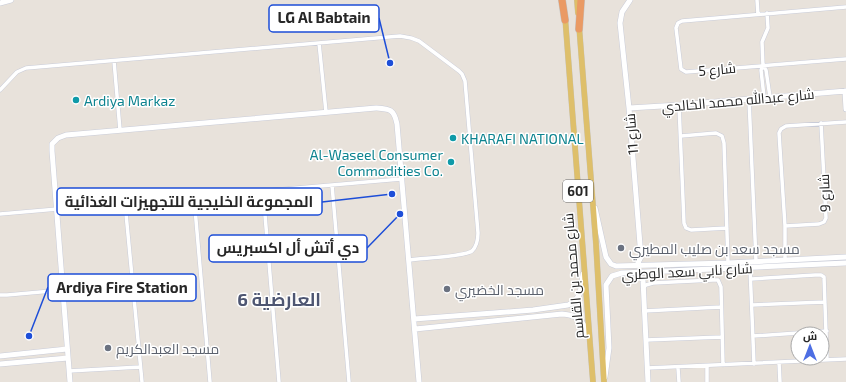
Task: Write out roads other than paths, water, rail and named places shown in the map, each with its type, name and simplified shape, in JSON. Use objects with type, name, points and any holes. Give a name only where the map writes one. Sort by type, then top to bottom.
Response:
[{"type":"highway","points":[[563,0],[565,20]]},
{"type":"highway","points":[[579,29],[580,0]]},
{"type":"main road","name":"شارع محمد بن القاسم","points":[[577,0],[605,382]]},
{"type":"main road","name":"شارع محمد بن القاسم","points":[[565,20],[592,382]]},
{"type":"street","points":[[0,2],[11,0]]},
{"type":"street","name":"شارع 11","points":[[630,0],[622,12],[620,24],[629,108],[641,257]]},
{"type":"street","points":[[757,0],[758,14]]},
{"type":"street","name":"شارع 5","points":[[846,6],[681,21],[676,25],[680,67],[684,72],[846,59]]},
{"type":"street","points":[[764,97],[761,70],[763,66],[762,42],[768,28],[767,13]]},
{"type":"street","points":[[0,90],[17,72],[26,68],[400,36],[419,41],[459,71],[464,77],[478,240],[476,247],[467,253],[409,260]]},
{"type":"street","points":[[319,43],[326,112]]},
{"type":"street","points":[[114,60],[120,130]]},
{"type":"street","points":[[763,66],[766,70],[770,97]]},
{"type":"street","points":[[845,91],[846,109]]},
{"type":"street","name":"شارع عبدالله محمد الخالدي","points":[[629,108],[845,91]]},
{"type":"street","points":[[749,99],[756,261]]},
{"type":"street","points":[[679,105],[684,224],[686,228],[691,230],[727,228]]},
{"type":"street","points":[[70,382],[52,151],[52,144],[58,138],[66,135],[376,108],[392,111],[397,124],[419,382]]},
{"type":"street","points":[[785,260],[785,226],[779,133],[781,129],[786,126],[846,122]]},
{"type":"street","name":"شارع 9","points":[[785,226],[819,224],[824,222],[826,218],[821,123]]},
{"type":"street","points":[[681,136],[716,133],[722,136],[724,144],[728,262]]},
{"type":"street","points":[[0,214],[402,179]]},
{"type":"street","points":[[332,185],[349,382]]},
{"type":"street","points":[[263,191],[279,382]]},
{"type":"street","name":"شارع نابي سعد الوطري","points":[[592,195],[607,261],[616,266],[846,257]]},
{"type":"street","points":[[194,197],[210,382]]},
{"type":"street","points":[[125,203],[142,382]]},
{"type":"street","points":[[637,265],[641,257],[648,265]]},
{"type":"street","name":"شارع نابي سعد الوطري","points":[[605,382],[609,348],[606,285],[612,276],[618,273],[846,263]]},
{"type":"street","points":[[643,280],[657,268],[654,265]]},
{"type":"street","points":[[631,266],[629,269],[643,280]]},
{"type":"street","points":[[750,267],[754,364]]},
{"type":"street","points":[[414,319],[533,310],[572,303],[578,298],[580,293],[584,271]]},
{"type":"street","points":[[750,279],[821,275],[825,280],[827,326]]},
{"type":"street","points":[[643,280],[648,382]]},
{"type":"street","points":[[643,289],[646,285],[653,283],[718,280],[721,287],[723,365]]},
{"type":"street","points":[[0,295],[7,296],[62,290]]},
{"type":"street","points":[[752,305],[826,302]]},
{"type":"street","points":[[560,306],[566,310],[565,313],[562,314]]},
{"type":"street","points":[[644,312],[721,307]]},
{"type":"street","points":[[415,329],[562,314],[570,315],[578,318],[585,327],[592,382]]},
{"type":"street","points":[[753,336],[790,334]]},
{"type":"street","points":[[646,340],[722,337]]},
{"type":"street","points":[[67,349],[0,356],[0,364],[68,358]]},
{"type":"street","points":[[830,360],[846,359]]},
{"type":"street","points":[[779,362],[780,382]]},
{"type":"street","points":[[647,368],[678,368],[790,362]]},
{"type":"street","points":[[707,366],[707,382]]},
{"type":"street","points":[[69,371],[140,367]]},
{"type":"street","points":[[678,368],[679,382]]},
{"type":"place","name":"LG Al Babtain","points":[[390,63]]},
{"type":"place","name":"Ardiya Markaz","points":[[76,100]]},
{"type":"place","name":"KHARAFI NATIONAL","points":[[453,138]]},
{"type":"place","name":"Al-Waseel Consumer Commodities Co.","points":[[451,162]]},
{"type":"place","name":"المجموعة الخليجية للتجهيزات الغذائية","points":[[392,194]]},
{"type":"place","name":"دي أتش أل اكسبريس","points":[[400,214]]},
{"type":"place","name":"مسجد سعد بن صليب المطيري","points":[[621,248]]},
{"type":"place","name":"مسجد الخضيري","points":[[447,289]]},
{"type":"place","name":"Ardiya Fire Station","points":[[29,336]]},
{"type":"place","name":"مسجد العبدالكريم","points":[[108,348]]},
{"type":"district","name":"العارضية 6","points":[[279,299]]}]
